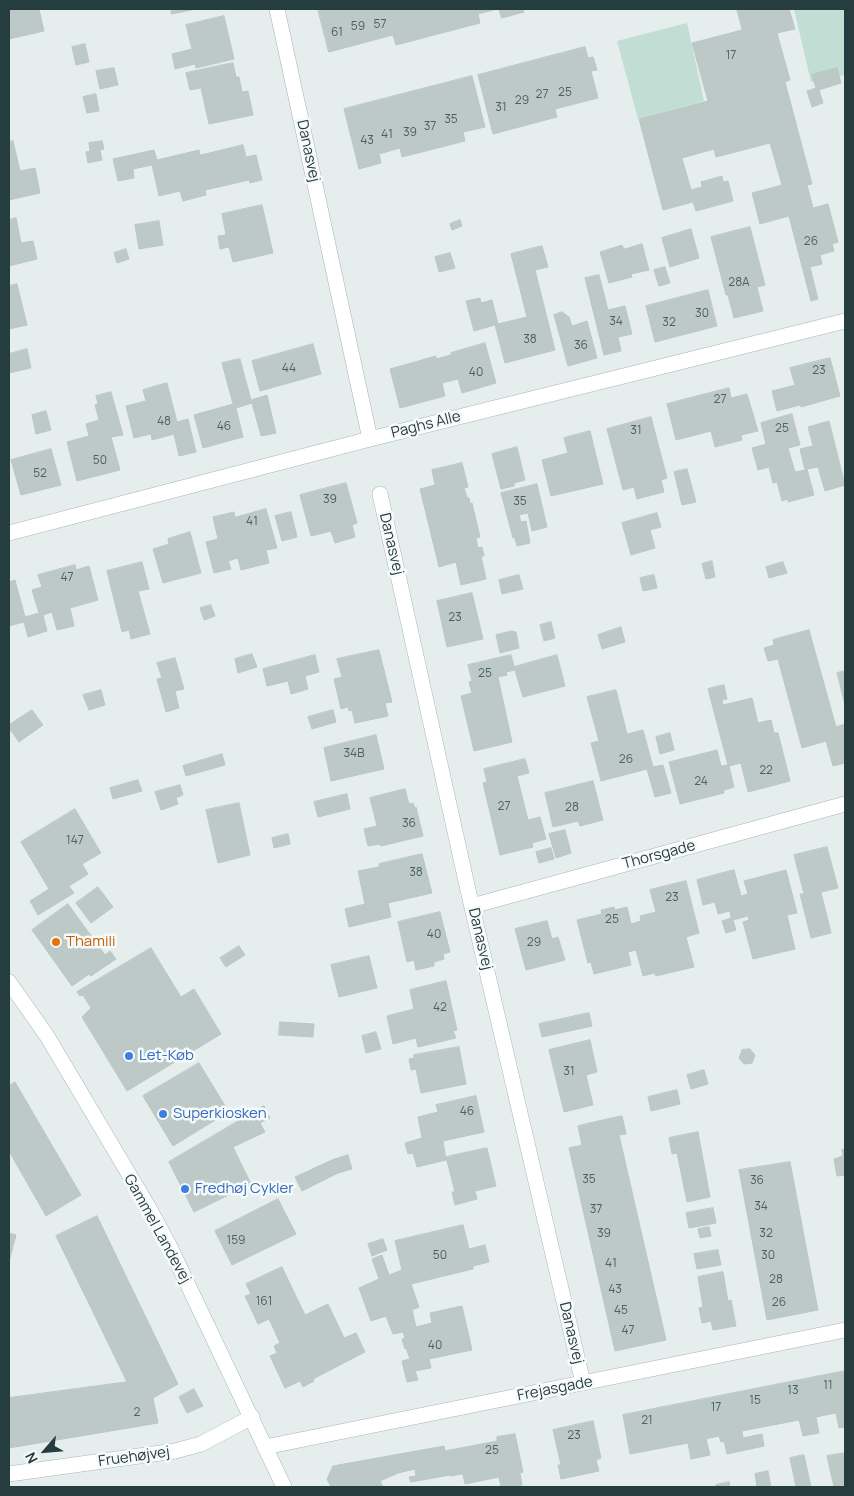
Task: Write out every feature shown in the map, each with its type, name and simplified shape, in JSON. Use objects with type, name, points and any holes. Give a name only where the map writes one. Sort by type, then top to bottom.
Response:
[{"type":"street","name":"Danasvej","points":[[277,9],[370,439]]},
{"type":"street","name":"Paghs Alle","points":[[9,533],[370,439],[845,321]]},
{"type":"street","name":"Danasvej","points":[[380,494],[472,906],[583,1383]]},
{"type":"street","name":"Thorsgade","points":[[472,906],[845,804]]},
{"type":"street","name":"Gammel Landevej","points":[[9,982],[47,1036],[149,1208],[252,1417],[284,1487]]},
{"type":"street","name":"Frejasgade","points":[[265,1447],[845,1330]]},
{"type":"street","name":"Fruehøjvej","points":[[9,1474],[175,1451],[201,1444],[252,1417]]},
{"type":"green space","points":[[794,9],[845,9],[845,75],[811,82]]},
{"type":"green space","points":[[687,23],[704,101],[638,119],[617,41]]},
{"type":"building","points":[[9,9],[39,9],[44,31],[9,39]]},
{"type":"building","points":[[171,9],[196,9],[172,14]]},
{"type":"building","points":[[318,9],[497,9],[478,14],[480,23],[396,45],[393,35],[329,52]]},
{"type":"building","points":[[499,9],[523,9],[524,12],[502,18]]},
{"type":"building","points":[[737,9],[789,9],[795,29],[777,33],[790,80],[785,82],[812,184],[807,185],[813,208],[828,204],[838,242],[832,244],[834,251],[820,255],[822,264],[810,267],[818,299],[811,301],[789,216],[760,224],[752,193],[782,185],[770,143],[716,157],[714,149],[682,158],[691,190],[702,187],[701,182],[722,176],[723,182],[728,181],[733,201],[696,211],[693,202],[663,210],[639,119],[708,101],[692,43],[742,30]]},
{"type":"building","points":[[224,16],[234,59],[196,68],[195,64],[175,69],[172,54],[192,49],[186,25]]},
{"type":"building","points":[[85,44],[89,62],[76,65],[72,47]]},
{"type":"building","points":[[585,47],[588,58],[593,57],[597,70],[591,71],[598,98],[555,109],[557,117],[493,134],[478,75]]},
{"type":"building","points":[[233,63],[236,77],[239,77],[242,92],[248,91],[253,115],[209,124],[201,88],[190,90],[186,73]]},
{"type":"building","points":[[114,68],[118,85],[100,89],[96,71]]},
{"type":"building","points":[[837,68],[841,83],[819,90],[823,103],[812,107],[807,91],[816,88],[812,75]]},
{"type":"building","points":[[472,76],[485,127],[463,132],[465,141],[402,157],[400,148],[379,154],[381,163],[359,169],[344,109]]},
{"type":"building","points":[[96,94],[99,111],[87,113],[83,97]]},
{"type":"building","points":[[13,141],[20,171],[35,168],[40,193],[9,200],[9,142]]},
{"type":"building","points":[[102,141],[104,149],[100,150],[102,160],[88,163],[86,152],[90,151],[89,143]]},
{"type":"building","points":[[243,145],[246,157],[256,155],[262,180],[250,183],[249,180],[205,190],[206,195],[183,201],[180,191],[159,196],[152,165],[133,169],[134,178],[118,181],[113,159],[154,150],[157,160],[199,150],[200,155]]},
{"type":"building","points":[[262,205],[273,253],[233,262],[229,247],[220,249],[218,236],[226,235],[222,214]]},
{"type":"building","points":[[16,218],[21,243],[33,241],[37,259],[9,266],[9,220]]},
{"type":"building","points":[[460,220],[462,226],[452,230],[450,224]]},
{"type":"building","points":[[159,221],[163,245],[139,249],[135,225]]},
{"type":"building","points":[[750,227],[765,285],[757,287],[763,311],[734,318],[711,237]]},
{"type":"building","points":[[691,229],[699,258],[670,267],[662,238]]},
{"type":"building","points":[[642,244],[649,270],[631,274],[632,277],[609,283],[600,252],[622,245],[624,249]]},
{"type":"building","points":[[542,246],[548,267],[535,270],[555,350],[505,363],[495,325],[474,331],[466,301],[480,298],[481,303],[492,300],[498,324],[527,317],[511,254]]},
{"type":"building","points":[[126,249],[129,259],[117,263],[114,253]]},
{"type":"building","points":[[450,253],[455,268],[439,272],[435,257]]},
{"type":"building","points":[[665,267],[670,283],[659,286],[654,270]]},
{"type":"building","points":[[599,275],[608,310],[625,306],[632,334],[618,337],[621,351],[604,355],[585,278]]},
{"type":"building","points":[[17,284],[27,325],[9,329],[9,286]]},
{"type":"building","points":[[708,290],[717,326],[655,342],[646,306]]},
{"type":"building","points":[[562,312],[569,317],[572,326],[587,321],[597,358],[568,366],[554,315]]},
{"type":"building","points":[[485,343],[496,383],[462,393],[458,379],[442,383],[445,396],[400,408],[390,369],[436,356],[436,359],[451,355],[451,353]]},
{"type":"building","points":[[313,344],[321,374],[260,391],[252,361]]},
{"type":"building","points":[[27,349],[31,368],[9,373],[9,354]]},
{"type":"building","points":[[830,358],[840,396],[801,407],[800,405],[777,411],[772,391],[795,385],[790,368]]},
{"type":"building","points":[[240,359],[251,400],[267,395],[276,433],[261,436],[252,403],[236,408],[243,437],[203,448],[194,415],[233,404],[222,363]]},
{"type":"building","points":[[167,383],[177,422],[188,419],[196,452],[179,456],[174,434],[152,440],[151,434],[134,438],[126,406],[146,401],[143,390]]},
{"type":"building","points":[[729,388],[731,398],[747,394],[758,431],[741,435],[742,440],[715,447],[711,431],[676,440],[667,404]]},
{"type":"building","points":[[111,392],[123,435],[111,437],[120,470],[77,481],[67,442],[89,436],[86,424],[99,420],[95,405],[98,404],[96,396]]},
{"type":"building","points":[[46,411],[51,430],[36,434],[32,415]]},
{"type":"building","points":[[792,414],[800,445],[788,448],[795,472],[805,470],[800,449],[813,446],[808,427],[829,421],[845,485],[825,491],[818,467],[807,469],[814,495],[788,502],[788,499],[782,501],[777,482],[773,483],[769,467],[758,470],[752,448],[766,444],[761,423]]},
{"type":"building","points":[[651,417],[667,478],[661,480],[664,492],[637,499],[634,487],[623,490],[607,429]]},
{"type":"building","points":[[590,431],[603,484],[551,496],[542,460],[568,453],[564,438]]},
{"type":"building","points":[[517,447],[525,480],[514,483],[514,486],[501,489],[492,454]]},
{"type":"building","points":[[51,449],[61,485],[21,495],[11,460]]},
{"type":"building","points":[[462,463],[468,487],[464,488],[470,504],[472,503],[480,537],[476,538],[478,548],[482,547],[484,556],[481,556],[486,579],[461,585],[456,562],[439,567],[420,489],[435,485],[432,470]]},
{"type":"building","points":[[687,469],[696,502],[682,505],[674,472]]},
{"type":"building","points":[[346,483],[357,523],[352,525],[355,537],[335,543],[331,531],[311,536],[300,495]]},
{"type":"building","points":[[537,484],[547,527],[532,531],[528,513],[519,515],[521,522],[526,521],[530,543],[517,546],[515,538],[513,538],[501,493]]},
{"type":"building","points":[[266,509],[277,548],[266,550],[269,563],[241,570],[238,558],[228,561],[231,569],[214,573],[206,542],[218,539],[213,517],[234,512],[235,517]]},
{"type":"building","points":[[291,512],[297,537],[282,541],[275,516]]},
{"type":"building","points":[[657,513],[661,527],[650,530],[655,548],[631,555],[622,523]]},
{"type":"building","points":[[190,532],[201,573],[163,583],[153,549],[169,544],[168,539]]},
{"type":"building","points":[[712,561],[715,577],[706,579],[702,564]]},
{"type":"building","points":[[142,562],[149,589],[138,591],[150,634],[131,639],[129,630],[122,632],[107,571]]},
{"type":"building","points":[[783,562],[787,573],[769,578],[766,567]]},
{"type":"building","points":[[75,565],[76,570],[89,566],[98,600],[70,608],[74,626],[57,630],[52,612],[43,615],[47,631],[28,637],[24,622],[9,626],[9,582],[15,580],[25,617],[39,613],[32,590],[42,587],[38,575]]},
{"type":"building","points":[[519,575],[523,589],[502,594],[499,580]]},
{"type":"building","points":[[654,575],[657,588],[643,591],[640,578]]},
{"type":"building","points":[[472,593],[483,639],[447,647],[437,601]]},
{"type":"building","points":[[211,605],[215,616],[204,620],[200,608]]},
{"type":"building","points":[[551,622],[555,638],[544,641],[540,625]]},
{"type":"building","points":[[621,627],[625,642],[602,649],[598,635]]},
{"type":"building","points":[[809,630],[836,727],[845,724],[845,763],[833,766],[826,741],[802,748],[778,659],[768,661],[764,648],[774,645],[773,640]]},
{"type":"building","points":[[512,631],[516,632],[519,648],[500,653],[496,635]]},
{"type":"building","points":[[379,650],[392,702],[385,703],[388,716],[355,723],[352,710],[349,711],[348,707],[341,709],[334,679],[342,677],[337,659]]},
{"type":"building","points":[[252,654],[257,667],[238,673],[235,659]]},
{"type":"building","points":[[315,655],[319,672],[305,676],[308,689],[291,694],[288,681],[267,686],[263,669]]},
{"type":"building","points":[[511,655],[515,670],[506,672],[507,675],[498,677],[512,742],[474,751],[461,696],[472,693],[469,682],[472,681],[468,665]]},
{"type":"building","points":[[557,655],[565,686],[523,697],[514,667]]},
{"type":"building","points":[[175,658],[184,689],[175,691],[179,708],[166,712],[157,679],[162,678],[157,663]]},
{"type":"building","points":[[845,671],[845,705],[837,673]]},
{"type":"building","points":[[724,685],[727,699],[722,700],[723,705],[752,698],[758,723],[771,720],[774,733],[778,733],[790,781],[748,792],[741,763],[729,766],[734,787],[724,790],[724,793],[680,804],[669,762],[717,750],[721,766],[728,765],[708,689]]},
{"type":"building","points":[[101,690],[105,705],[89,710],[83,695]]},
{"type":"building","points":[[616,690],[627,734],[643,730],[653,767],[663,765],[671,793],[655,797],[647,769],[601,781],[591,743],[599,741],[587,697]]},
{"type":"building","points":[[32,710],[43,725],[19,742],[9,728],[9,725]]},
{"type":"building","points":[[333,710],[336,722],[312,729],[308,717]]},
{"type":"building","points":[[670,733],[674,750],[660,754],[656,737]]},
{"type":"building","points":[[376,735],[384,769],[331,781],[324,748]]},
{"type":"building","points":[[222,754],[225,765],[186,776],[183,766]]},
{"type":"building","points":[[525,759],[529,773],[517,776],[528,820],[540,817],[546,839],[532,843],[533,847],[500,855],[483,783],[487,782],[484,769]]},
{"type":"building","points":[[138,780],[142,791],[113,799],[110,788]]},
{"type":"building","points":[[593,781],[603,820],[580,826],[578,821],[553,827],[545,793]]},
{"type":"building","points":[[180,785],[183,795],[176,798],[178,804],[161,810],[155,792]]},
{"type":"building","points":[[405,789],[409,804],[413,803],[416,807],[423,836],[381,846],[380,844],[368,846],[364,829],[377,826],[370,798]]},
{"type":"building","points":[[347,794],[350,809],[318,817],[314,802]]},
{"type":"building","points":[[239,803],[250,855],[218,863],[206,810]]},
{"type":"building","points":[[75,809],[101,853],[82,864],[88,874],[69,886],[74,893],[38,915],[30,901],[49,889],[21,842]]},
{"type":"building","points":[[565,830],[571,853],[556,858],[549,834]]},
{"type":"building","points":[[288,834],[290,844],[274,848],[272,838]]},
{"type":"building","points":[[827,847],[838,888],[821,892],[831,933],[811,938],[800,894],[804,894],[794,855]]},
{"type":"building","points":[[551,848],[554,859],[539,863],[536,852]]},
{"type":"building","points":[[422,854],[432,893],[388,903],[391,917],[349,927],[345,909],[365,904],[358,871],[379,867],[379,864]]},
{"type":"building","points":[[734,870],[741,896],[748,894],[744,881],[786,870],[797,913],[787,915],[795,949],[753,959],[743,922],[749,920],[748,916],[733,920],[736,930],[726,933],[722,921],[731,918],[730,911],[718,914],[715,902],[703,905],[697,880]]},
{"type":"building","points":[[686,881],[699,933],[686,937],[694,967],[656,976],[654,973],[643,976],[636,950],[628,952],[631,965],[594,974],[591,962],[588,963],[577,920],[602,914],[601,910],[614,907],[615,910],[627,907],[631,924],[641,921],[640,916],[656,912],[650,890]]},
{"type":"building","points":[[98,887],[113,907],[91,923],[76,903]]},
{"type":"building","points":[[68,904],[105,955],[110,951],[116,959],[72,986],[32,930]]},
{"type":"building","points":[[440,912],[450,952],[443,954],[444,959],[434,962],[434,966],[416,970],[414,960],[407,962],[398,922]]},
{"type":"building","points":[[547,921],[552,939],[558,937],[565,960],[526,970],[515,929]]},
{"type":"building","points":[[239,946],[245,955],[226,967],[220,958]]},
{"type":"building","points":[[151,948],[181,997],[194,989],[221,1034],[127,1091],[82,1017],[91,1008],[83,995],[80,996],[77,992]]},
{"type":"building","points":[[369,956],[377,988],[339,997],[331,965]]},
{"type":"building","points":[[446,981],[457,1030],[453,1031],[456,1038],[418,1047],[416,1038],[393,1044],[387,1016],[414,1009],[410,990]]},
{"type":"building","points":[[589,1013],[592,1026],[542,1037],[539,1024]]},
{"type":"building","points":[[280,1022],[314,1024],[313,1037],[279,1035]]},
{"type":"building","points":[[376,1032],[381,1049],[366,1053],[362,1036]]},
{"type":"building","points":[[590,1040],[597,1072],[586,1075],[593,1105],[564,1112],[549,1050]]},
{"type":"building","points":[[459,1047],[466,1084],[421,1093],[416,1069],[411,1070],[409,1059],[414,1058],[414,1055]]},
{"type":"building","points":[[750,1049],[755,1055],[752,1063],[744,1064],[739,1058],[742,1050]]},
{"type":"building","points":[[199,1063],[227,1109],[219,1115],[213,1105],[209,1107],[217,1119],[173,1146],[143,1096]]},
{"type":"building","points":[[704,1070],[708,1084],[691,1089],[687,1075]]},
{"type":"building","points":[[15,1082],[81,1195],[46,1216],[9,1151],[9,1086]]},
{"type":"building","points":[[677,1090],[680,1104],[651,1111],[648,1097]]},
{"type":"building","points":[[476,1096],[484,1132],[443,1141],[446,1160],[417,1167],[413,1153],[408,1154],[405,1143],[422,1138],[418,1117],[438,1112],[436,1105]]},
{"type":"building","points":[[264,1106],[270,1118],[260,1123],[265,1132],[233,1147],[251,1184],[194,1212],[169,1162]]},
{"type":"building","points":[[622,1116],[626,1134],[619,1135],[666,1340],[615,1351],[569,1148],[582,1145],[578,1126]]},
{"type":"building","points":[[698,1132],[710,1197],[687,1202],[677,1153],[672,1154],[669,1138]]},
{"type":"building","points":[[487,1148],[496,1186],[475,1191],[477,1199],[455,1205],[452,1192],[455,1192],[446,1157]]},
{"type":"building","points":[[845,1149],[845,1175],[837,1176],[834,1159],[843,1156],[842,1150]]},
{"type":"building","points":[[348,1155],[352,1169],[338,1173],[302,1191],[295,1177],[332,1160]]},
{"type":"building","points":[[790,1162],[818,1310],[767,1320],[739,1170]]},
{"type":"building","points":[[278,1199],[296,1234],[232,1265],[215,1231]]},
{"type":"building","points":[[713,1208],[716,1223],[689,1228],[686,1213]]},
{"type":"building","points":[[97,1216],[178,1384],[153,1398],[127,1382],[56,1236]]},
{"type":"building","points":[[463,1225],[469,1249],[485,1245],[489,1262],[473,1266],[473,1269],[411,1284],[419,1307],[412,1310],[416,1327],[432,1323],[430,1313],[462,1306],[472,1350],[429,1359],[431,1368],[415,1371],[418,1380],[407,1382],[402,1361],[410,1359],[402,1339],[405,1338],[403,1332],[393,1334],[386,1316],[371,1321],[359,1288],[379,1279],[372,1259],[382,1255],[389,1275],[402,1270],[395,1241]]},
{"type":"building","points":[[709,1227],[711,1236],[700,1238],[698,1229]]},
{"type":"building","points":[[9,1233],[16,1235],[9,1262]]},
{"type":"building","points":[[383,1239],[387,1250],[372,1256],[368,1244]]},
{"type":"building","points":[[718,1250],[721,1265],[697,1269],[694,1254]]},
{"type":"building","points":[[282,1267],[305,1315],[328,1304],[344,1338],[356,1333],[365,1352],[313,1379],[314,1381],[303,1387],[300,1381],[285,1388],[270,1356],[277,1353],[274,1346],[280,1343],[269,1319],[258,1324],[245,1296],[251,1294],[246,1284]]},
{"type":"building","points":[[723,1272],[728,1301],[731,1300],[736,1326],[713,1330],[711,1321],[702,1323],[699,1308],[703,1307],[698,1277]]},
{"type":"building","points":[[845,1371],[845,1427],[839,1428],[836,1413],[816,1417],[819,1433],[803,1436],[799,1420],[742,1431],[743,1438],[762,1434],[764,1446],[727,1454],[724,1441],[721,1442],[719,1436],[706,1439],[710,1455],[691,1459],[688,1443],[630,1454],[623,1415]]},
{"type":"building","points":[[127,1382],[153,1398],[158,1423],[9,1448],[9,1398]]},
{"type":"building","points":[[194,1389],[203,1406],[187,1413],[179,1397]]},
{"type":"building","points":[[593,1421],[601,1458],[596,1460],[599,1471],[561,1479],[558,1465],[561,1465],[553,1430]]},
{"type":"building","points":[[515,1434],[523,1472],[520,1473],[522,1485],[501,1487],[499,1477],[465,1484],[463,1474],[411,1482],[409,1477],[416,1476],[415,1469],[398,1473],[380,1481],[383,1487],[331,1487],[327,1479],[333,1466],[444,1446],[445,1451],[497,1441],[497,1437]]},
{"type":"building","points":[[845,1453],[845,1485],[834,1487],[827,1456]]},
{"type":"building","points":[[804,1455],[811,1487],[796,1487],[790,1458]]},
{"type":"building","points":[[768,1471],[771,1487],[757,1487],[755,1474]]},
{"type":"building","points":[[729,1482],[730,1487],[716,1487],[716,1485]]},
{"type":"place","name":"Thamili","points":[[56,942]]},
{"type":"place","name":"Let-Køb","points":[[129,1056]]},
{"type":"place","name":"Superkiosken","points":[[163,1114]]},
{"type":"place","name":"Fredhøj Cykler","points":[[185,1189]]}]
